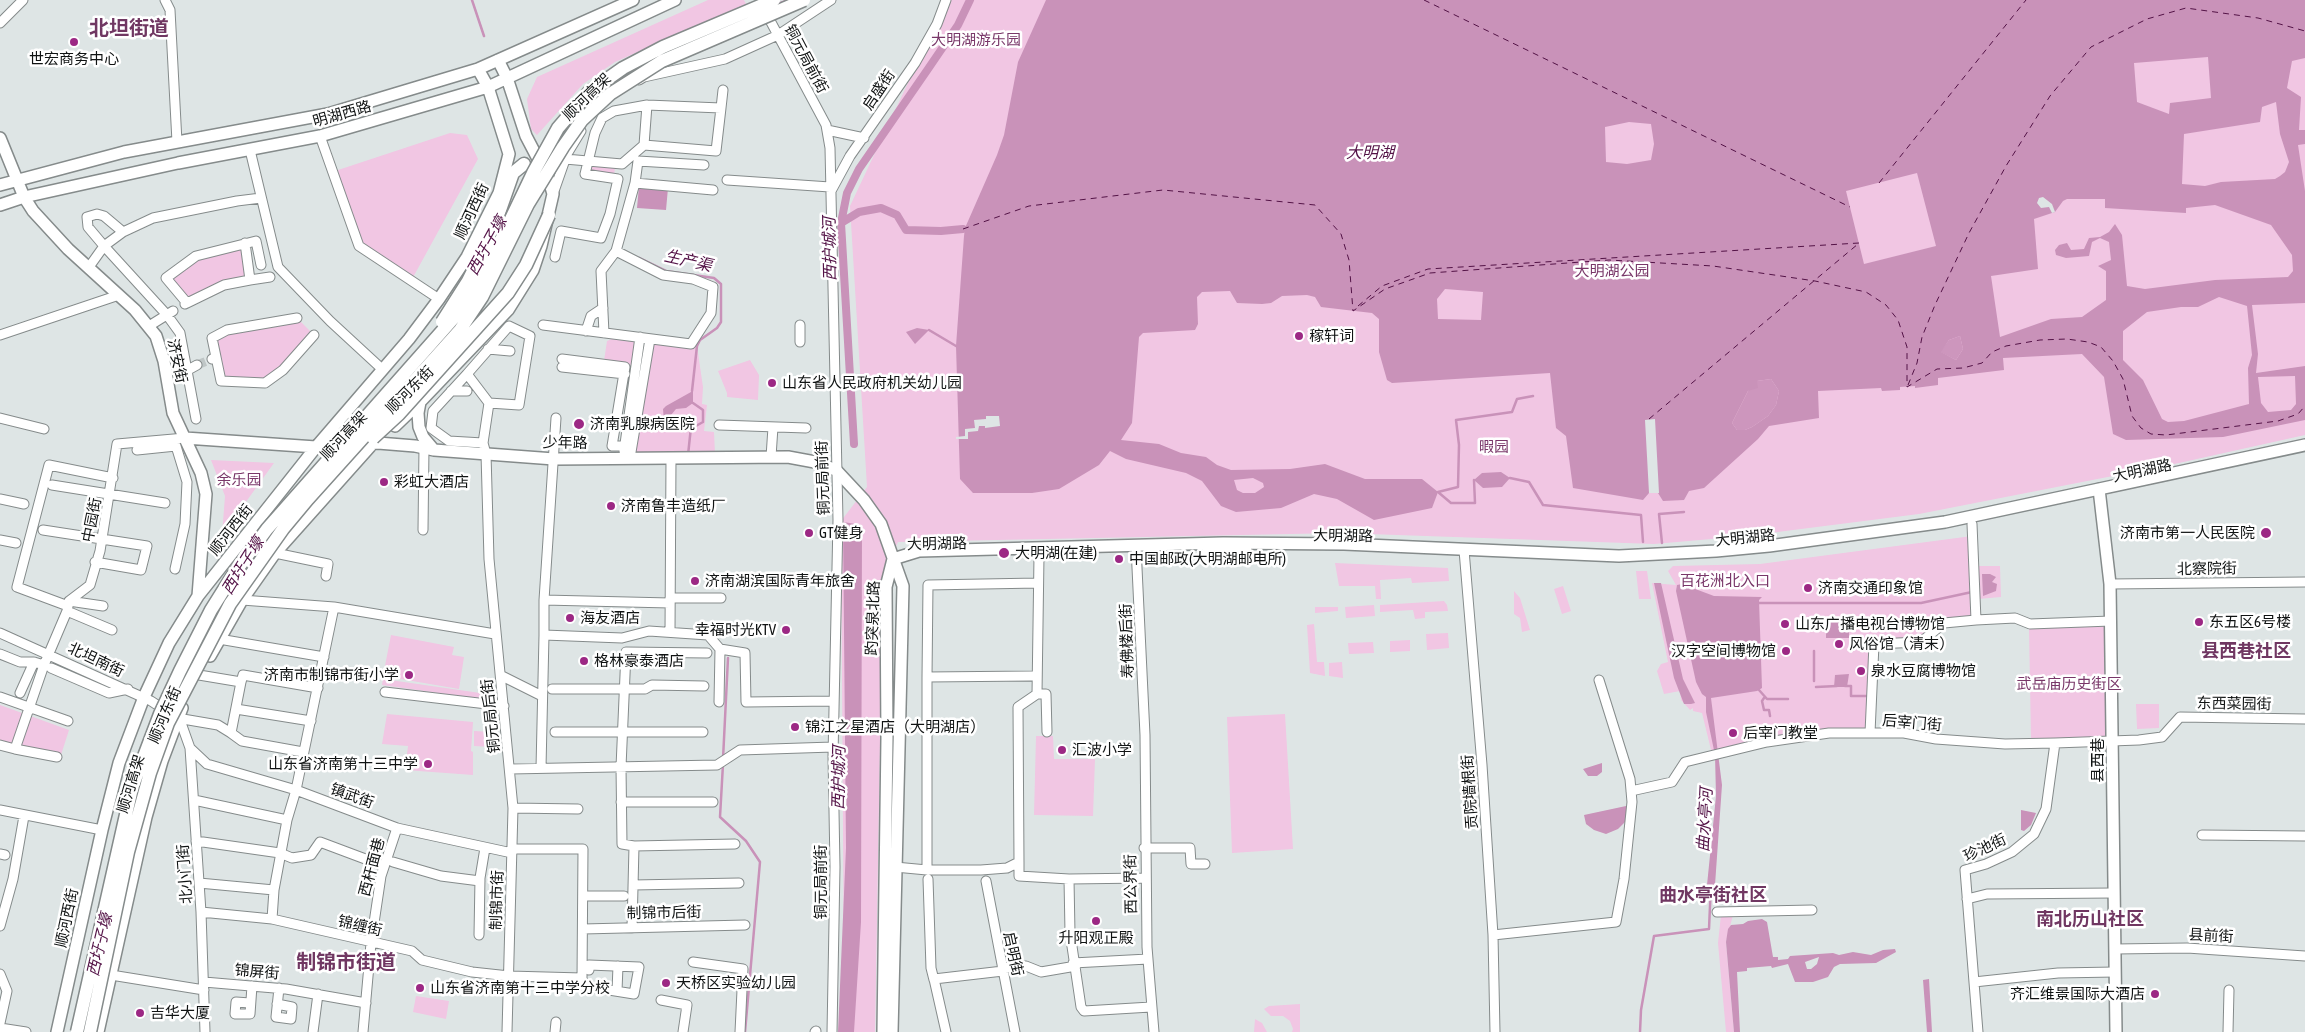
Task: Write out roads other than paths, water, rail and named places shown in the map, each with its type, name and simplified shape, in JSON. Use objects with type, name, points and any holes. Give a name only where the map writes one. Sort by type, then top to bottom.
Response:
[{"type":"highway","name":"顺河高架","points":[[90,1032],[128,852],[150,773],[168,722],[230,604],[338,454],[459,312],[486,271],[533,172],[558,128],[589,92],[623,68],[663,47],[774,0]]},
{"type":"highway","name":"顺河高架","points":[[77,1032],[132,788],[160,714],[211,610],[233,575],[266,529],[460,330],[482,297],[528,204],[562,147],[582,120],[610,94],[662,61],[804,0]]},
{"type":"highway","points":[[338,454],[366,408],[442,323],[468,281],[489,239],[513,173],[524,164]]},
{"type":"highway","points":[[494,227],[499,193]]},
{"type":"highway","points":[[338,454],[382,431],[508,293],[526,265],[549,215]]},
{"type":"main road","name":"明湖西路","points":[[0,185],[124,152],[328,114],[478,69],[633,0]]},
{"type":"main road","name":"明湖西路","points":[[0,205],[24,197],[178,163],[320,136],[488,87],[675,0]]},
{"type":"main road","name":"顺河东街","points":[[98,1032],[146,817],[162,761],[177,718],[219,639],[242,600],[275,553],[366,444],[420,402],[499,319],[521,291],[533,270],[553,194],[549,180],[526,136],[507,78],[498,60]]},
{"type":"main road","name":"顺河西街","points":[[57,1032],[102,830],[119,763],[148,699],[169,643],[198,596],[316,447],[439,299],[466,257],[499,193],[509,154],[488,87],[478,69]]},
{"type":"main road","name":"济安街","points":[[0,138],[24,197],[33,211],[56,236],[119,295],[149,326],[156,336],[162,353],[170,404],[201,473],[206,494],[198,596]]},
{"type":"main road","points":[[504,175],[524,164],[536,166],[549,180]]},
{"type":"main road","points":[[420,402],[418,413],[419,427],[429,448]]},
{"type":"main road","name":"少年路","points":[[185,438],[316,447],[338,454],[366,444],[484,449],[554,458],[788,457],[815,462],[836,470],[876,516],[888,539],[893,560]]},
{"type":"main road","name":"大明湖路","points":[[1464,553],[1612,561],[1697,558],[1808,547],[1972,524],[2099,492],[2305,445]]},
{"type":"main road","name":"大明湖路","points":[[893,560],[919,551],[1372,551],[1633,556],[1760,547],[1945,522],[2305,452]]},
{"type":"main road","name":"县西巷","points":[[2099,492],[2110,584],[2116,1032]]},
{"type":"main road","name":"大明湖路","points":[[893,560],[1039,556],[1137,550]]},
{"type":"main road","name":"趵突泉北路","points":[[892,1032],[902,586],[893,560]]},
{"type":"main road","name":"趵突泉北路","points":[[883,1032],[887,738],[886,587],[893,560]]},
{"type":"street","points":[[0,23],[24,0]]},
{"type":"street","points":[[165,0],[170,10],[178,142]]},
{"type":"street","name":"铜元局前街","points":[[759,0],[827,130],[830,148],[838,520],[834,701],[835,867],[832,1032]]},
{"type":"street","points":[[553,194],[565,159],[588,120],[614,96],[644,77],[725,59],[778,34],[831,0]]},
{"type":"street","name":"启盛街","points":[[830,190],[915,63],[936,24],[946,0]]},
{"type":"street","points":[[644,145],[716,151],[723,90]]},
{"type":"street","points":[[618,179],[585,174],[595,133],[602,118],[614,111],[646,105],[721,108]]},
{"type":"street","points":[[555,257],[561,231],[601,238],[610,214],[622,164],[644,145],[647,130],[646,105]]},
{"type":"street","points":[[827,130],[864,138]]},
{"type":"street","points":[[320,136],[359,246],[439,299]]},
{"type":"street","points":[[250,150],[278,267],[330,321],[382,369]]},
{"type":"street","points":[[565,159],[622,164]]},
{"type":"street","points":[[604,333],[601,271],[616,252],[635,183],[638,161],[704,165]]},
{"type":"street","points":[[726,180],[830,190]]},
{"type":"street","points":[[635,183],[713,190]]},
{"type":"street","points":[[89,267],[104,246],[123,232],[153,218],[261,198]]},
{"type":"street","points":[[123,232],[104,216],[97,214],[87,217],[88,227],[104,246],[170,313],[180,334],[196,419]]},
{"type":"street","points":[[261,265],[256,241],[196,256],[166,278],[186,304],[224,285],[270,276]]},
{"type":"street","points":[[245,243],[250,280]]},
{"type":"street","points":[[543,325],[586,332],[692,344],[711,313],[713,287],[693,280],[663,275],[616,252]]},
{"type":"street","points":[[0,335],[119,295]]},
{"type":"street","points":[[586,332],[591,316],[603,308]]},
{"type":"street","points":[[149,326],[170,313]]},
{"type":"street","points":[[297,318],[227,330],[212,338],[214,358],[221,381],[265,383],[283,370],[314,335]]},
{"type":"street","points":[[467,374],[489,403],[519,405],[530,336],[499,319]]},
{"type":"street","points":[[800,325],[800,342]]},
{"type":"street","points":[[484,449],[449,441],[431,428],[433,411],[509,326]]},
{"type":"street","points":[[627,458],[625,446],[640,337]]},
{"type":"street","points":[[627,458],[650,339]]},
{"type":"street","points":[[488,349],[510,351]]},
{"type":"street","points":[[562,363],[625,367],[612,446],[625,446]]},
{"type":"street","points":[[188,370],[197,366]]},
{"type":"street","points":[[451,391],[468,391]]},
{"type":"street","name":"铜元局后街","points":[[489,403],[484,449],[489,559],[510,769],[717,765],[740,750],[834,747]]},
{"type":"street","points":[[0,418],[44,429]]},
{"type":"street","points":[[541,768],[544,600],[556,418]]},
{"type":"street","points":[[719,425],[806,428]]},
{"type":"street","points":[[771,457],[773,427]]},
{"type":"street","name":"中园街","points":[[15,749],[29,707],[47,667],[49,653],[68,606],[90,585],[95,562],[100,551],[117,444],[174,442],[185,438]]},
{"type":"street","points":[[137,450],[174,442],[187,482],[185,524],[175,569]]},
{"type":"street","points":[[423,530],[429,448]]},
{"type":"street","points":[[670,632],[671,458]]},
{"type":"street","points":[[112,630],[68,606],[17,587],[49,465],[113,478]]},
{"type":"street","points":[[52,485],[110,496],[165,503]]},
{"type":"street","points":[[0,499],[24,504]]},
{"type":"street","points":[[1972,524],[1976,620]]},
{"type":"street","points":[[43,530],[147,546],[141,570],[95,562]]},
{"type":"street","points":[[0,540],[16,543]]},
{"type":"street","name":"寿佛楼后街","points":[[1137,550],[1144,735]]},
{"type":"street","points":[[275,553],[328,564],[326,576]]},
{"type":"street","name":"贡院墙根街","points":[[1464,553],[1482,756],[1493,935],[1495,1032]]},
{"type":"street","points":[[1036,694],[1039,556]]},
{"type":"street","name":"北察院街","points":[[2110,584],[2305,582]]},
{"type":"street","points":[[946,1032],[931,968],[928,874],[928,585],[1038,583]]},
{"type":"street","points":[[544,600],[670,601],[721,598]]},
{"type":"street","points":[[242,600],[334,607],[495,634]]},
{"type":"street","points":[[68,606],[104,606]]},
{"type":"street","points":[[272,919],[274,890],[280,853],[296,790],[334,607]]},
{"type":"street","points":[[1870,733],[1874,644],[1920,642],[1944,623],[2015,618],[2030,624],[2111,621]]},
{"type":"street","points":[[544,635],[622,638],[649,631],[708,635],[720,649],[745,653],[746,702],[834,701]]},
{"type":"street","name":"北坦南街","points":[[0,633],[128,689],[148,699],[177,718]]},
{"type":"street","points":[[219,639],[324,657]]},
{"type":"street","points":[[719,702],[720,649]]},
{"type":"street","points":[[707,653],[626,652],[621,767],[622,844],[634,846],[735,844]]},
{"type":"street","points":[[0,654],[20,662],[34,662],[110,694],[128,689]]},
{"type":"street","points":[[20,693],[34,662]]},
{"type":"street","points":[[199,675],[241,682]]},
{"type":"street","points":[[231,733],[243,675],[318,688]]},
{"type":"street","points":[[502,676],[542,696]]},
{"type":"street","points":[[927,677],[1032,676]]},
{"type":"street","points":[[1493,935],[1616,922],[1624,879],[1632,802],[1630,779],[1600,680]]},
{"type":"street","points":[[552,689],[645,689],[652,685],[704,686]]},
{"type":"street","points":[[385,692],[504,706]]},
{"type":"street","points":[[1047,732],[1046,694],[1036,694],[1018,707],[1019,876],[1144,878]]},
{"type":"street","points":[[0,697],[68,721]]},
{"type":"street","points":[[236,709],[311,721]]},
{"type":"street","name":"东西菜园街","points":[[2112,740],[2139,740],[2162,737],[2180,717],[2305,719]]},
{"type":"street","points":[[177,718],[218,725],[242,742],[303,752]]},
{"type":"street","name":"北小门街","points":[[177,718],[186,733],[190,748],[201,912],[205,1032]]},
{"type":"street","points":[[555,732],[703,732]]},
{"type":"street","name":"后宰门街","points":[[1631,791],[1672,782],[1685,762],[1767,742],[1829,733],[1904,733],[1936,739],[2005,744],[2112,740]]},
{"type":"street","name":"西公界街","points":[[1144,735],[1144,878],[1154,1032]]},
{"type":"street","name":"珍池街","points":[[1967,899],[1965,870],[1986,864],[2012,852],[2034,834],[2046,808],[2055,743]]},
{"type":"street","points":[[0,745],[58,757]]},
{"type":"street","name":"镇武街","points":[[190,748],[207,764],[296,790],[397,828],[485,848],[512,851],[583,849],[583,896]]},
{"type":"street","name":"制锦市街","points":[[507,1032],[513,808],[510,769]]},
{"type":"street","points":[[194,800],[287,820]]},
{"type":"street","points":[[621,802],[712,802]]},
{"type":"street","points":[[513,808],[578,809]]},
{"type":"street","points":[[0,810],[102,830]]},
{"type":"street","points":[[0,926],[3,899],[13,879],[24,816]]},
{"type":"street","name":"西杆面巷","points":[[363,1032],[371,943],[384,866],[397,828]]},
{"type":"street","points":[[2202,835],[2305,836]]},
{"type":"street","points":[[196,841],[280,853],[292,858],[311,855],[320,842],[384,866]]},
{"type":"street","points":[[632,928],[634,846]]},
{"type":"street","points":[[479,935],[480,881],[485,848]]},
{"type":"street","points":[[1144,848],[1190,848],[1191,864],[1205,864]]},
{"type":"street","points":[[393,862],[441,876],[480,881]]},
{"type":"street","points":[[895,867],[928,874],[1007,868],[1019,862]]},
{"type":"street","points":[[1069,878],[1080,1007],[1084,1011],[1151,1007]]},
{"type":"street","name":"启明街","points":[[986,881],[1015,1032]]},
{"type":"street","points":[[199,883],[274,890]]},
{"type":"street","points":[[633,885],[739,883]]},
{"type":"street","points":[[1978,1032],[1967,899],[1987,894],[2114,893]]},
{"type":"street","points":[[588,970],[589,965],[639,967],[634,994],[584,986],[582,978],[583,896],[624,896]]},
{"type":"street","points":[[1717,912],[1812,910]]},
{"type":"street","name":"锦缠街","points":[[201,912],[272,919],[412,951],[422,960],[472,972],[509,976],[582,978]]},
{"type":"street","name":"制锦市后街","points":[[583,929],[745,925]]},
{"type":"street","name":"县前街","points":[[2115,949],[2187,948],[2305,956]]},
{"type":"street","points":[[934,980],[1026,966],[1041,972],[1075,965],[1148,959]]},
{"type":"street","points":[[693,962],[743,969],[740,1032]]},
{"type":"street","points":[[617,991],[618,966]]},
{"type":"street","points":[[1974,982],[2058,973],[2115,972]]},
{"type":"street","points":[[0,974],[7,991],[0,1023]]},
{"type":"street","name":"锦屏街","points":[[111,975],[204,986],[279,988],[366,1003]]},
{"type":"street","points":[[250,1003],[252,986]]},
{"type":"street","points":[[277,1004],[279,988]]},
{"type":"street","points":[[2228,1032],[2230,990]]},
{"type":"street","points":[[312,1032],[318,994]]},
{"type":"street","points":[[661,1000],[687,1005],[683,1032]]},
{"type":"street","points":[[555,1032],[556,1022]]},
{"type":"street","points":[[0,1028],[26,1032]]},
{"type":"water","name":"大明湖","points":[[1046,0],[2305,0],[2305,58],[2292,61],[2287,88],[2301,97],[2299,130],[2305,130],[2305,144],[2298,145],[2305,191],[2305,303],[2252,305],[2258,354],[2256,373],[2305,366],[2305,420],[2223,437],[2126,440],[2113,434],[2104,377],[2082,354],[2003,358],[2004,370],[1938,378],[1938,385],[1915,388],[1915,386],[1900,387],[1900,390],[1882,391],[1881,388],[1818,391],[1819,418],[1769,426],[1758,439],[1704,488],[1689,491],[1684,500],[1663,501],[1658,493],[1649,493],[1643,500],[1573,488],[1566,436],[1556,428],[1550,373],[1392,383],[1387,380],[1379,352],[1379,319],[1372,313],[1321,307],[1315,297],[1307,295],[1282,296],[1271,303],[1262,304],[1237,303],[1230,291],[1202,292],[1197,297],[1198,324],[1195,330],[1143,333],[1139,337],[1132,423],[1121,440],[1159,444],[1181,453],[1206,457],[1217,465],[1231,470],[1290,469],[1325,464],[1365,479],[1422,479],[1438,492],[1432,508],[1374,520],[1337,499],[1314,494],[1281,508],[1236,512],[1221,506],[1202,481],[1186,473],[1126,459],[1110,451],[1099,465],[1059,489],[1032,493],[973,493],[960,479],[956,346],[964,236],[965,228],[1004,135],[1018,62]],"holes":[[[2208,57],[2211,98],[2170,103],[2169,114],[2137,102],[2134,63]],[[2276,102],[2280,134],[2289,162],[2285,172],[2275,179],[2221,182],[2205,186],[2182,184],[2184,134],[2260,122],[2262,107]],[[1629,122],[1651,124],[1654,144],[1651,160],[1627,164],[1606,162],[1605,127]],[[1917,173],[1936,246],[1864,264],[1846,191]],[[2067,199],[2105,199],[2105,208],[2186,213],[2186,208],[2215,205],[2271,225],[2292,255],[2293,271],[2288,277],[2215,280],[2145,289],[2127,286],[2122,235],[2115,224],[2109,232],[2100,237],[2089,238],[2084,249],[2071,250],[2067,243],[2059,245],[2055,250],[2056,255],[2066,258],[2089,256],[2092,242],[2100,238],[2109,242],[2111,260],[2098,266],[2106,271],[2106,300],[2082,317],[2051,319],[2000,337],[1991,276],[2038,269],[2034,219],[2055,212],[2063,201]],[[1445,289],[1483,292],[1481,320],[1438,319],[1437,299]],[[2219,297],[2247,306],[2252,355],[2248,368],[2249,404],[2184,421],[2168,422],[2162,419],[2143,380],[2123,360],[2123,331],[2147,312],[2181,307],[2198,307]],[[1960,336],[1963,349],[1956,360],[1941,352],[1949,340]],[[2295,376],[2296,404],[2291,410],[2268,412],[2261,403],[2258,377]],[[1771,379],[1779,391],[1776,405],[1768,416],[1752,427],[1745,430],[1737,430],[1732,423],[1748,391],[1758,388],[1757,381]],[[1253,478],[1263,483],[1264,487],[1255,493],[1243,493],[1237,490],[1234,480]]]},
{"type":"water","points":[[639,186],[668,188],[666,210],[637,208]]},
{"type":"water","points":[[917,328],[929,330],[915,344],[906,332]]},
{"type":"water","points":[[693,392],[693,403],[686,408],[676,409],[671,415],[670,420],[664,422],[663,409]]},
{"type":"water","points":[[1501,472],[1510,478],[1502,487],[1483,488],[1474,480],[1482,473]]},
{"type":"water","points":[[843,522],[862,525],[861,922],[854,1032],[838,1032],[846,848]]},
{"type":"water","points":[[1982,574],[1990,574],[1996,577],[1992,582],[1997,584],[1996,591],[1983,596]]},
{"type":"water","points":[[1654,583],[1661,583],[1683,679],[1695,703],[1684,704],[1674,678]]},
{"type":"water","points":[[1682,584],[1714,596],[1762,597],[1759,600],[1762,688],[1757,691],[1711,698],[1722,785],[1715,885],[1707,885],[1716,796],[1715,755],[1706,712],[1706,697],[1702,694],[1696,682],[1676,591],[1677,585]]},
{"type":"water","points":[[1826,617],[1849,617],[1849,638],[1826,638]]},
{"type":"water","points":[[1849,674],[1847,687],[1834,687],[1835,675]]},
{"type":"water","points":[[1602,763],[1602,772],[1597,776],[1588,776],[1583,769]]},
{"type":"water","points":[[1626,806],[1626,821],[1618,829],[1606,834],[1594,830],[1586,824],[1584,815]]},
{"type":"water","points":[[2021,810],[2036,813],[2031,825],[2024,831],[2021,830]]},
{"type":"water","points":[[1762,919],[1767,922],[1773,957],[1778,957],[1778,960],[1788,959],[1790,956],[1833,953],[1839,955],[1853,952],[1871,955],[1883,950],[1895,949],[1896,952],[1876,963],[1840,964],[1834,967],[1828,977],[1813,982],[1795,982],[1788,964],[1772,968],[1771,966],[1747,968],[1747,971],[1737,972],[1740,1032],[1734,1032],[1726,942],[1728,929],[1731,925],[1743,924],[1748,921]],"holes":[[[1819,957],[1817,964],[1811,969],[1807,969],[1805,962]]]},
{"type":"water","points":[[1929,979],[1932,1032],[1927,1032],[1923,980]]},
{"type":"waterway","name":"生产渠","points":[[472,0],[484,36]]},
{"type":"waterway","name":"西圩子壕","points":[[778,4],[788,0]]},
{"type":"waterway","name":"西护城河","points":[[854,444],[841,223],[847,193],[859,169],[958,25],[970,0]]},
{"type":"waterway","name":"西圩子壕","points":[[584,110],[592,100],[634,69]]},
{"type":"waterway","name":"西圩子壕","points":[[546,164],[557,146]]},
{"type":"waterway","points":[[841,223],[859,212],[881,208],[897,215],[906,230],[941,231],[963,229]]},
{"type":"waterway","name":"生产渠","points":[[639,258],[666,271],[714,278],[721,284],[721,322],[717,328],[700,340],[697,346],[692,391]]},
{"type":"waterway","points":[[929,330],[956,346]]},
{"type":"waterway","points":[[1438,492],[1458,487],[1459,445],[1456,420],[1512,412],[1517,399],[1533,396]]},
{"type":"waterway","points":[[668,422],[694,427],[703,422],[703,410],[693,403]]},
{"type":"waterway","points":[[688,455],[691,427]]},
{"type":"waterway","points":[[1510,478],[1529,482],[1543,505],[1641,515],[1643,542]]},
{"type":"waterway","points":[[1438,492],[1451,503],[1475,503],[1474,480]]},
{"type":"waterway","points":[[1662,543],[1659,514],[1684,512]]},
{"type":"waterway","points":[[1759,603],[1921,603],[1972,592]]},
{"type":"waterway","points":[[1814,651],[1814,681]]},
{"type":"waterway","points":[[723,759],[728,658]]},
{"type":"waterway","points":[[1816,687],[1837,686]]},
{"type":"waterway","points":[[1845,686],[1851,686],[1851,696],[1866,696]]},
{"type":"waterway","points":[[1759,690],[1767,699],[1788,699]]},
{"type":"waterway","points":[[1764,698],[1762,701],[1764,710],[1769,710],[1770,716]]},
{"type":"waterway","points":[[723,764],[720,817],[746,841],[760,862],[745,1032]]},
{"type":"waterway","name":"曲水亭河","points":[[1709,929],[1711,883]]},
{"type":"waterway","points":[[1640,1032],[1641,1010],[1654,936],[1709,929]]},
{"type":"tunnel","points":[[197,365],[212,359]]},
{"type":"place","name":"世宏商务中心","points":[[74,42]]},
{"type":"place","name":"稼轩词","points":[[1299,336]]},
{"type":"place","name":"山东省人民政府机关幼儿园","points":[[772,383]]},
{"type":"place","name":"济南乳腺病医院","points":[[579,424]]},
{"type":"place","name":"彩虹大酒店","points":[[384,482]]},
{"type":"place","name":"济南鲁丰造纸厂","points":[[611,506]]},
{"type":"place","name":"GT健身","points":[[809,533]]},
{"type":"place","name":"济南市第一人民医院","points":[[2266,533]]},
{"type":"place","name":"大明湖(在建)","points":[[1004,553]]},
{"type":"place","name":"中国邮政(大明湖邮电所)","points":[[1119,559]]},
{"type":"place","name":"济南湖滨国际青年旅舍","points":[[695,581]]},
{"type":"place","name":"济南交通印象馆","points":[[1808,588]]},
{"type":"place","name":"海友酒店","points":[[570,618]]},
{"type":"place","name":"东五区6号楼","points":[[2199,622]]},
{"type":"place","name":"山东广播电视台博物馆","points":[[1785,624]]},
{"type":"place","name":"幸福时光KTV","points":[[786,630]]},
{"type":"place","name":"风俗馆（清末）","points":[[1839,644]]},
{"type":"place","name":"汉字空间博物馆","points":[[1786,651]]},
{"type":"place","name":"格林豪泰酒店","points":[[584,661]]},
{"type":"place","name":"泉水豆腐博物馆","points":[[1861,671]]},
{"type":"place","name":"济南市制锦市街小学","points":[[409,675]]},
{"type":"place","name":"锦江之星酒店（大明湖店）","points":[[795,727]]},
{"type":"place","name":"后宰门教堂","points":[[1733,733]]},
{"type":"place","name":"汇波小学","points":[[1062,750]]},
{"type":"place","name":"山东省济南第十三中学","points":[[428,764]]},
{"type":"place","name":"升阳观正殿","points":[[1096,921]]},
{"type":"place","name":"天桥区实验幼儿园","points":[[666,983]]},
{"type":"place","name":"山东省济南第十三中学分校","points":[[420,988]]},
{"type":"place","name":"齐汇维景国际大酒店","points":[[2155,994]]},
{"type":"place","name":"吉华大厦","points":[[140,1013]]},
{"type":"district","name":"北坦街道","points":[[129,29]]},
{"type":"district","name":"县西巷社区","points":[[2246,651]]},
{"type":"district","name":"曲水亭街社区","points":[[1713,895]]},
{"type":"district","name":"南北历山社区","points":[[2090,919]]},
{"type":"district","name":"制锦市街道","points":[[346,963]]},
{"type":"park label","name":"大明湖游乐园","points":[[976,40]]},
{"type":"park label","name":"大明湖公园","points":[[1612,271]]},
{"type":"park label","name":"暇园","points":[[1494,447]]},
{"type":"park label","name":"余乐园","points":[[239,480]]},
{"type":"park label","name":"百花洲北入口","points":[[1725,581]]},
{"type":"park label","name":"武岳庙历史街区","points":[[2069,684]]}]
